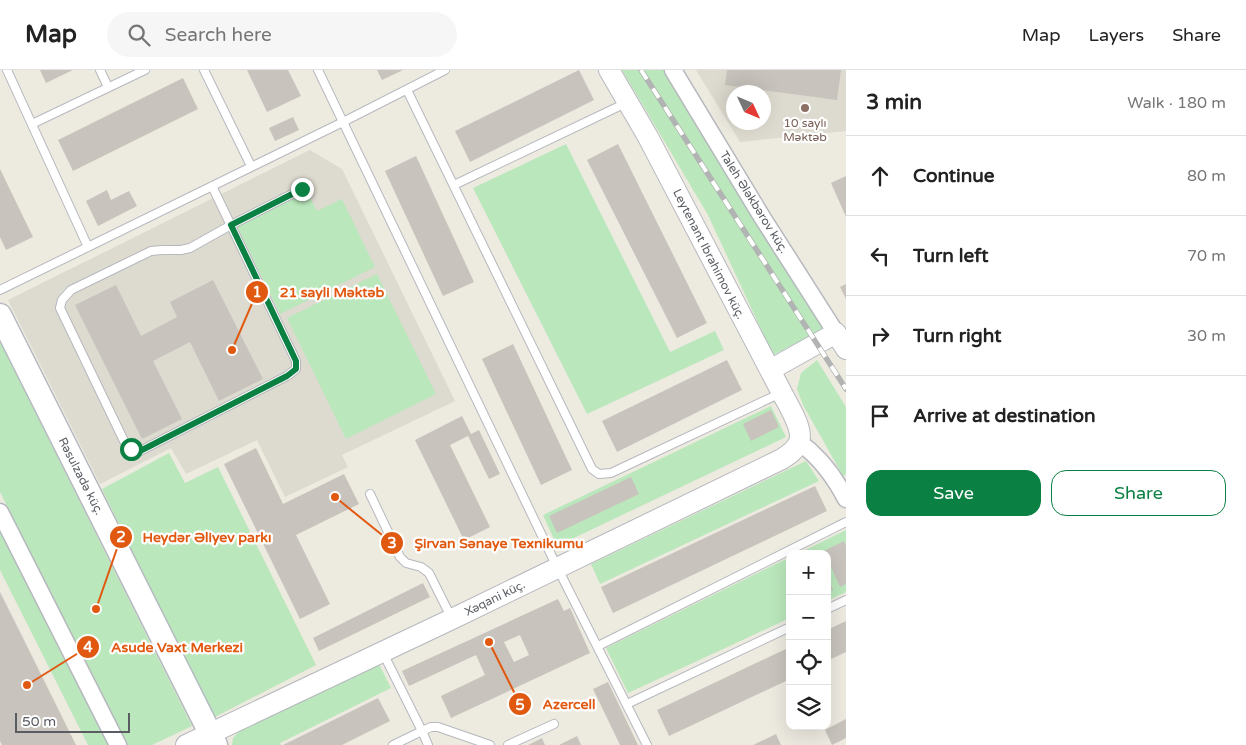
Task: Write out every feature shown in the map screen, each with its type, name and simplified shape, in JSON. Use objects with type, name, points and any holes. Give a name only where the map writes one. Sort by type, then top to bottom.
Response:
[{"type":"main road","name":"Rəsulzadə küç.","points":[[0,315],[213,739]]},
{"type":"street","name":"Leytenant Ibrahimov küç.","points":[[609,70],[648,137],[782,393],[797,424],[800,433],[799,442]]},
{"type":"street","name":"Taleh Ələkbərov küç.","points":[[673,70],[762,217],[841,341]]},
{"type":"street","points":[[770,370],[841,341]]},
{"type":"street","points":[[799,442],[828,469],[846,499]]},
{"type":"street","name":"Xəqani küç.","points":[[186,745],[213,739],[382,652],[782,459],[793,451],[799,442]]},
{"type":"street","points":[[0,512],[118,745]]},
{"type":"lane","points":[[7,70],[88,247]]},
{"type":"lane","points":[[100,70],[108,88]]},
{"type":"lane","points":[[32,124],[145,70]]},
{"type":"lane","points":[[204,70],[251,166]]},
{"type":"lane","points":[[318,70],[557,567],[628,704],[647,745]]},
{"type":"lane","points":[[0,290],[445,70]]},
{"type":"lane","points":[[407,90],[592,468],[599,474],[611,473],[782,393]]},
{"type":"lane","points":[[454,185],[628,102]]},
{"type":"lane","points":[[212,186],[231,225],[296,361],[296,369],[287,376],[140,451],[131,449],[124,441],[60,308],[62,300],[71,290],[151,251],[190,248],[231,225],[302,189]]},
{"type":"lane","points":[[370,494],[400,557],[406,563],[422,567],[429,573],[452,619]]},
{"type":"lane","points":[[598,646],[846,522]]},
{"type":"lane","points":[[831,607],[846,600]]},
{"type":"lane","points":[[628,704],[786,629]]},
{"type":"lane","points":[[382,652],[428,745]]},
{"type":"lane","points":[[508,745],[554,724]]},
{"type":"lane","points":[[393,745],[431,727],[438,727],[490,745]]},
{"type":"shaded area","name":"10 saylı Məktəb","points":[[696,70],[846,70],[846,131],[740,142],[733,130],[771,130],[771,85],[726,85],[726,119]]},
{"type":"shaded area","points":[[310,150],[342,169],[455,401],[342,455],[348,467],[285,497],[257,440],[186,474],[171,448],[100,484],[8,300]]},
{"type":"green space","points":[[622,70],[664,70],[824,329],[773,355],[708,215]]},
{"type":"green space","points":[[566,144],[670,352],[715,331],[724,350],[587,414],[473,188]]},
{"type":"green space","points":[[307,192],[317,211],[342,199],[375,267],[280,314],[237,226]]},
{"type":"green space","points":[[377,274],[436,394],[346,439],[287,318]]},
{"type":"green space","points":[[0,342],[192,726],[152,745],[126,745],[0,492]]},
{"type":"green space","points":[[817,360],[846,407],[846,474],[843,476],[803,405],[797,389],[801,373]]},
{"type":"green space","points":[[771,406],[786,437],[557,546],[543,515]]},
{"type":"green space","points":[[169,453],[185,483],[218,467],[316,665],[213,718],[102,489]]},
{"type":"green space","points":[[806,461],[819,481],[600,584],[591,564]]},
{"type":"green space","points":[[0,521],[113,745],[88,745],[0,570]]},
{"type":"green space","points":[[846,530],[846,592],[831,599],[831,550],[805,550]]},
{"type":"green space","points":[[786,559],[786,620],[628,693],[606,648]]},
{"type":"green space","points":[[378,662],[391,688],[280,743],[281,745],[232,745],[233,738],[241,729]]},
{"type":"building","points":[[40,70],[73,70],[46,83]]},
{"type":"building","points":[[247,70],[288,70],[301,96],[267,112]]},
{"type":"building","points":[[377,70],[403,70],[382,80]]},
{"type":"building","points":[[579,70],[594,100],[470,162],[455,131]]},
{"type":"building","points":[[727,70],[841,70],[837,100],[771,91],[771,85],[725,85]]},
{"type":"building","points":[[183,78],[198,109],[73,171],[58,140]]},
{"type":"building","points":[[293,117],[299,130],[275,141],[269,128]]},
{"type":"building","points":[[618,144],[707,323],[677,338],[587,160]]},
{"type":"building","points":[[416,156],[474,282],[443,296],[385,171]]},
{"type":"building","points":[[0,169],[33,237],[6,250],[0,237]]},
{"type":"building","points":[[846,176],[846,217],[831,183]]},
{"type":"building","points":[[107,190],[111,200],[129,191],[137,206],[98,226],[86,201]]},
{"type":"building","points":[[213,280],[263,379],[219,401],[190,342],[153,361],[182,419],[142,439],[75,305],[116,285],[141,336],[177,317],[170,302]]},
{"type":"building","points":[[846,284],[846,299],[840,287]]},
{"type":"building","points":[[513,344],[572,470],[541,485],[482,359]]},
{"type":"building","points":[[727,360],[742,390],[617,452],[602,421]]},
{"type":"building","points":[[771,410],[779,427],[751,441],[743,424]]},
{"type":"building","points":[[462,416],[471,434],[479,430],[500,474],[489,479],[468,436],[450,445],[490,527],[464,540],[415,440]]},
{"type":"building","points":[[256,448],[283,504],[344,474],[359,504],[296,535],[330,604],[300,619],[224,464]]},
{"type":"building","points":[[631,477],[639,494],[557,533],[549,516]]},
{"type":"building","points":[[815,486],[827,511],[613,613],[601,587]]},
{"type":"building","points":[[844,541],[846,546],[846,584],[840,587],[831,567],[831,550],[826,550]]},
{"type":"building","points":[[423,583],[430,597],[319,651],[313,638]]},
{"type":"building","points":[[0,592],[76,745],[2,745],[0,741]]},
{"type":"building","points":[[558,599],[564,611],[570,608],[590,653],[451,718],[441,696],[485,675],[476,655],[409,686],[402,671]],"holes":[[[520,635],[529,655],[514,662],[504,642]]]},
{"type":"building","points":[[846,621],[846,652],[831,659],[831,640],[831,628]]},
{"type":"building","points":[[786,649],[786,681],[669,736],[657,710]]},
{"type":"building","points":[[608,682],[638,745],[620,745],[593,689]]},
{"type":"building","points":[[378,698],[390,721],[342,745],[283,745]]},
{"type":"building","points":[[846,719],[846,738],[832,745],[825,730],[831,730],[831,727]]},
{"type":"building","points":[[776,734],[781,745],[753,745]]},
{"type":"building","points":[[577,736],[581,745],[559,745]]},
{"type":"building","points":[[542,738],[545,745],[528,745]]},
{"type":"railway","points":[[641,70],[846,389]]},
{"type":"place","name":"10 saylı Məktəb","points":[[805,108]]},
{"type":"place","name":"21 sayli Məktəb","points":[[232,350]]},
{"type":"place","name":"Şirvan Sənaye Texnikumu","points":[[335,497]]},
{"type":"place","name":"Heydər Əliyev parkı","points":[[96,609]]},
{"type":"place","name":"Azercell","points":[[489,642]]},
{"type":"place","name":"Asude Vaxt Merkezi","points":[[27,685]]},
{"type":"route","points":[[131,449],[140,451],[287,376],[296,369],[296,361],[231,225],[302,189]]}]
